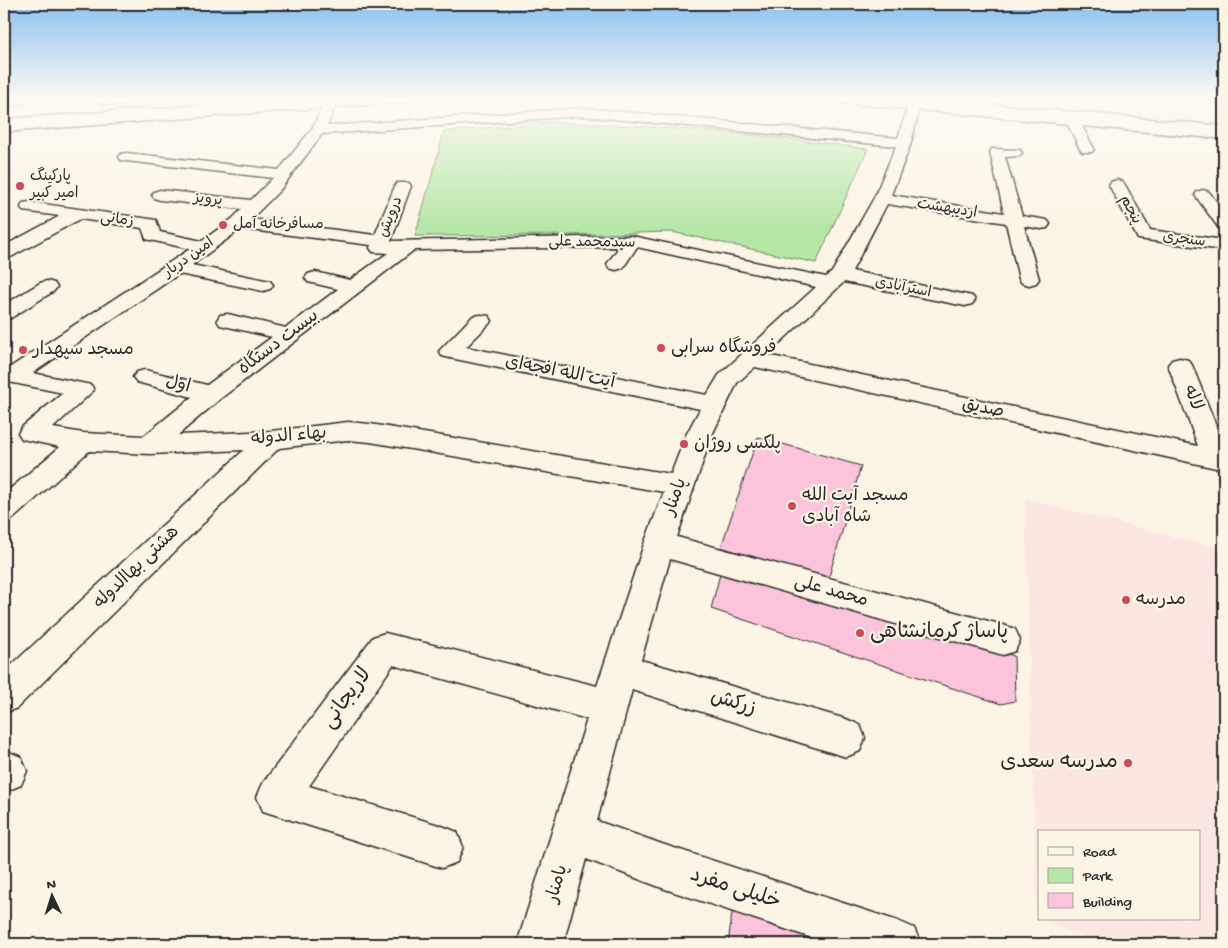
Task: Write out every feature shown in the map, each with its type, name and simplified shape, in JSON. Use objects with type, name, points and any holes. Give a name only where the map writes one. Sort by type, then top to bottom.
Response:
[{"type":"street","name":"امین دربار","points":[[9,375],[176,268],[238,223],[284,174],[309,142]]},
{"type":"street","points":[[896,142],[904,143]]},
{"type":"street","points":[[1084,142],[1087,149]]},
{"type":"street","name":"پامنار","points":[[540,944],[659,544],[699,435],[713,404],[727,380],[836,280],[882,198],[904,143]]},
{"type":"street","points":[[1015,154],[997,152],[1029,279]]},
{"type":"street","points":[[126,157],[284,174]]},
{"type":"street","name":"پنجم","points":[[1117,185],[1144,235]]},
{"type":"street","name":"درویش","points":[[380,244],[403,186]]},
{"type":"street","points":[[1203,194],[1224,223]]},
{"type":"street","name":"پرویز","points":[[160,195],[256,206]]},
{"type":"street","name":"اردیبهشت","points":[[882,198],[1041,224]]},
{"type":"street","name":"زمانی","points":[[29,206],[150,224],[152,235],[159,238],[205,247]]},
{"type":"street","name":"زمانی","points":[[4,253],[78,214]]},
{"type":"street","name":"سیدمحمد علی","points":[[238,223],[380,244],[632,241],[836,280]]},
{"type":"street","name":"سنجری","points":[[1144,235],[1224,245]]},
{"type":"street","points":[[616,264],[632,241]]},
{"type":"street","name":"بیست دستگاه","points":[[150,445],[211,394],[410,245]]},
{"type":"street","points":[[176,268],[263,285]]},
{"type":"street","points":[[315,278],[354,287]]},
{"type":"street","name":"استرآبادی","points":[[836,280],[965,300]]},
{"type":"street","points":[[4,314],[47,287]]},
{"type":"street","points":[[228,320],[290,335]]},
{"type":"street","name":"آیت الله افجه‌ای","points":[[481,321],[450,351],[713,404]]},
{"type":"street","name":"صدیق","points":[[751,359],[1216,459]]},
{"type":"street","name":"لاله","points":[[1180,364],[1216,459]]},
{"type":"street","name":"بهاء الدوله","points":[[9,375],[82,390],[31,433],[83,442],[150,445],[270,440],[348,431],[370,433],[680,485]]},
{"type":"street","name":"اول","points":[[144,376],[211,394]]},
{"type":"street","name":"هشتی بهاالدوله","points":[[4,696],[270,440]]},
{"type":"street","points":[[4,510],[83,442]]},
{"type":"street","name":"محمد علی","points":[[659,544],[1004,640]]},
{"type":"street","name":"لاریجانی","points":[[442,847],[277,797],[385,648],[609,707]]},
{"type":"street","name":"زرکش","points":[[620,670],[846,738]]},
{"type":"street","name":"خلیلی مفرد","points":[[573,833],[672,869],[898,944]]},
{"type":"shaded area","points":[[1025,499],[1219,548],[1224,566],[1224,944],[1102,944],[1042,920],[1200,920],[1200,830],[1038,830],[1037,918]]},
{"type":"green space","points":[[441,142],[815,142],[868,149],[816,263],[672,232],[415,236]]},
{"type":"building","name":"مسجد آیت الله شاه آبادی","points":[[758,437],[861,466],[828,580],[721,547]]},
{"type":"building","name":"پاساژ کرمانشاهی","points":[[722,566],[1014,656],[1015,701],[1001,704],[711,609]]},
{"type":"building","points":[[733,905],[844,935],[844,944],[728,944]]},
{"type":"place","name":"پارکینگ امیر کبیر","points":[[20,186]]},
{"type":"place","name":"مسافرخانه آمل","points":[[223,225]]},
{"type":"place","name":"فروشگاه سرابی","points":[[661,348]]},
{"type":"place","name":"مسجد سپهدار","points":[[23,350]]},
{"type":"place","name":"پلکسی روژان","points":[[684,444]]},
{"type":"place","name":"مسجد آیت الله شاه آبادی","points":[[792,506]]},
{"type":"place","name":"مدرسه","points":[[1126,600]]},
{"type":"place","name":"پاساژ کرمانشاهی","points":[[860,633]]},
{"type":"place","name":"مدرسه سعدی","points":[[1128,763]]}]
